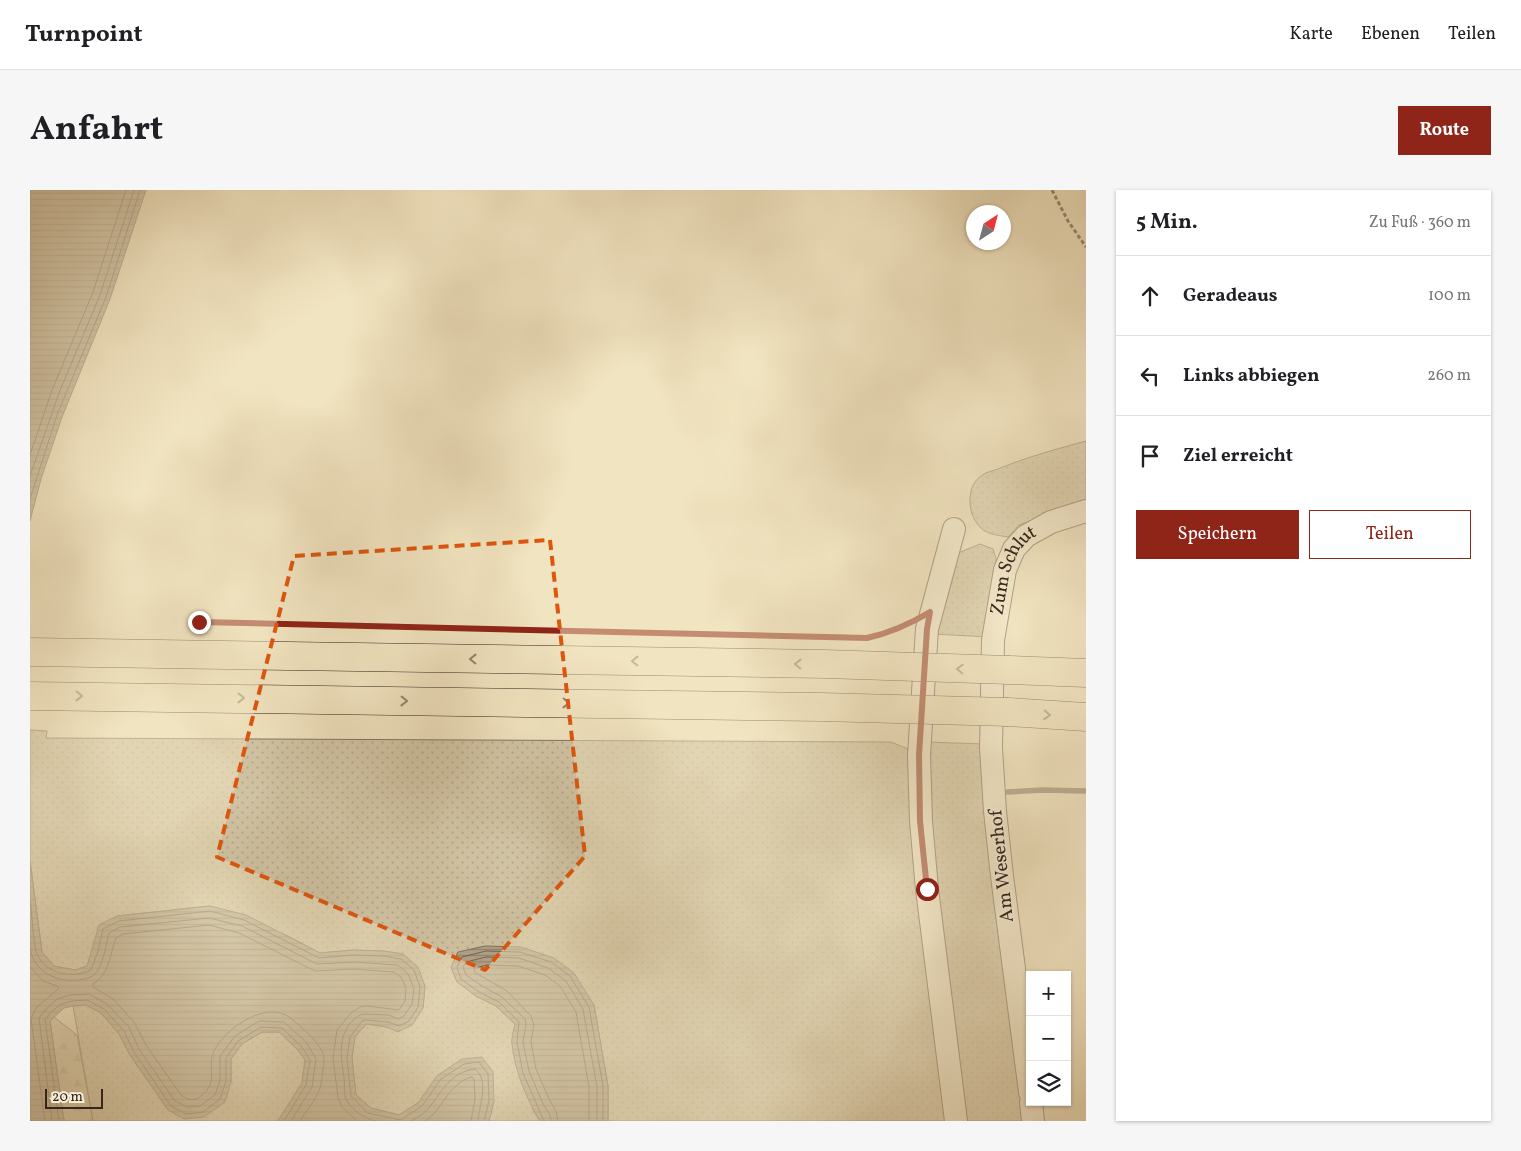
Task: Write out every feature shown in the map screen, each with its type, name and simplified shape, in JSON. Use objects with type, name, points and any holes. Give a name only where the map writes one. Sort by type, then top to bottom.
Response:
[{"type":"highway","points":[[30,652],[825,664],[1086,673]]},
{"type":"highway","points":[[30,696],[811,706],[1008,712],[1086,718]]},
{"type":"street","name":"Zum Schlut","points":[[993,640],[1005,570],[1014,549],[1026,536],[1051,522],[1086,510]]},
{"type":"street","points":[[954,528],[927,629],[919,755],[920,821],[956,1121]]},
{"type":"street","name":"Am Weserhof","points":[[993,640],[991,748],[995,811],[1026,1061]]},
{"type":"street","points":[[1032,1106],[1034,1121]]},
{"type":"path","points":[[1052,190],[1068,221],[1086,247]]},
{"type":"path","points":[[199,622],[867,638],[884,634],[912,623],[930,612]]},
{"type":"highlighted area","points":[[550,540],[585,856],[485,970],[217,857],[294,556]]},
{"type":"green space","points":[[1086,441],[1086,502],[1019,525],[1008,537],[990,533],[978,525],[972,514],[970,504],[970,494],[977,479],[987,473],[1031,457]]},
{"type":"green space","points":[[980,544],[993,549],[996,559],[990,637],[933,634],[953,555]]},
{"type":"green space","points":[[30,730],[47,731],[46,738],[891,742],[913,751],[927,742],[984,744],[1029,1121],[608,1121],[608,1086],[594,1005],[458,952],[451,967],[457,982],[476,996],[496,1006],[515,1024],[512,1042],[533,1110],[540,1121],[489,1121],[494,1101],[462,1059],[437,1076],[418,1103],[399,1115],[371,1108],[356,1095],[352,1058],[355,1037],[366,1024],[387,1027],[412,1025],[423,1008],[425,986],[403,954],[353,950],[320,953],[288,936],[210,906],[117,916],[93,949],[87,966],[75,970],[54,966],[42,952],[30,861]]},
{"type":"green space","points":[[86,1005],[101,1013],[119,1034],[130,1055],[168,1110],[231,1082],[231,1059],[242,1044],[262,1032],[279,1032],[298,1050],[305,1060],[302,1083],[278,1121],[93,1121],[73,1006]]},
{"type":"green space","points":[[54,1017],[77,1035],[93,1121],[64,1121],[50,1021]]},
{"type":"water","points":[[30,190],[146,190],[110,299],[62,417],[41,479],[30,521]]},
{"type":"water","points":[[30,861],[42,952],[54,966],[75,970],[87,966],[99,925],[117,916],[210,906],[246,915],[320,953],[353,950],[403,954],[418,967],[425,986],[423,1008],[412,1025],[398,1032],[387,1027],[366,1024],[355,1037],[352,1058],[356,1095],[371,1108],[399,1115],[418,1103],[437,1076],[462,1059],[482,1057],[493,1072],[494,1101],[489,1121],[278,1121],[302,1083],[305,1060],[298,1050],[279,1032],[262,1032],[242,1044],[231,1059],[231,1082],[225,1102],[204,1117],[184,1119],[168,1110],[130,1055],[119,1034],[101,1013],[86,1005],[64,1008],[50,1021],[64,1121],[30,1121]]},
{"type":"water","points":[[485,946],[521,947],[554,958],[574,973],[594,1005],[608,1086],[608,1121],[540,1121],[518,1074],[512,1041],[515,1024],[496,1006],[476,996],[457,982],[451,967],[458,952]]},
{"type":"waterway","points":[[1008,792],[1042,790],[1086,791]]},
{"type":"route","points":[[199,622],[867,638],[884,634],[912,623],[930,612],[927,629],[919,755],[920,821],[927,889]]}]
